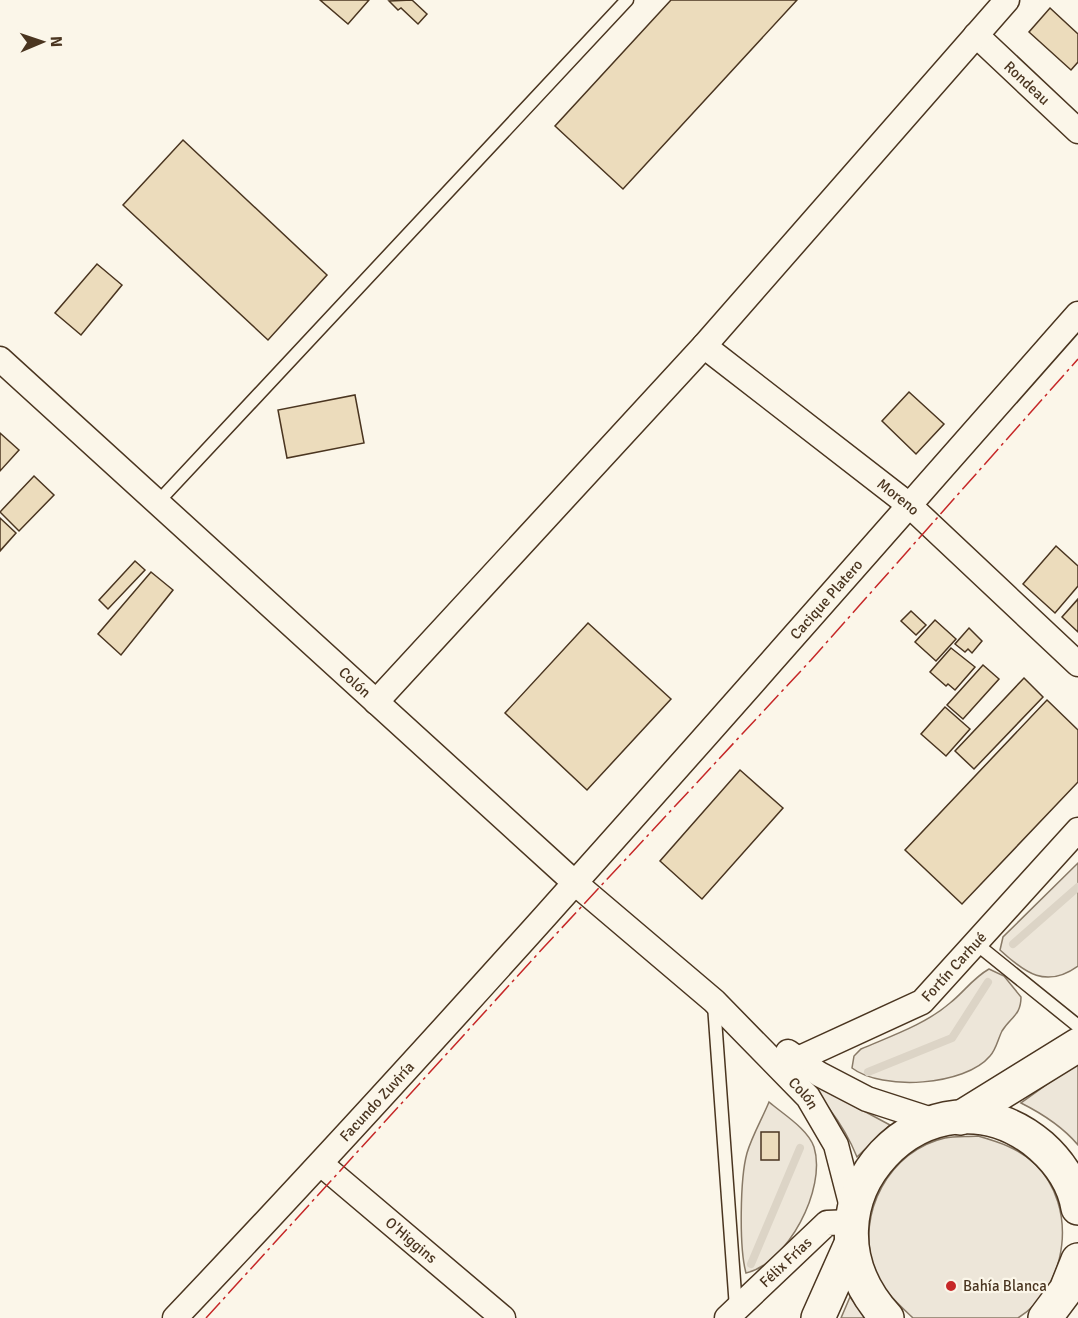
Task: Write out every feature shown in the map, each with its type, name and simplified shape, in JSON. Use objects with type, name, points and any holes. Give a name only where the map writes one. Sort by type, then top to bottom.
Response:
[{"type":"highway","points":[[818,1318],[852,1225],[864,1180],[883,1154],[908,1134],[949,1120],[1078,1045]]},
{"type":"highway","points":[[949,1120],[998,1123],[1033,1140],[1060,1167],[1078,1208]]},
{"type":"highway","points":[[852,1225],[860,1278],[867,1293],[887,1318]]},
{"type":"highway","points":[[1045,1318],[1066,1290],[1078,1260]]},
{"type":"street","points":[[376,702],[704,346],[1007,0]]},
{"type":"street","name":"Rondeau","points":[[976,35],[1078,131]]},
{"type":"street","name":"Cacique Platero","points":[[575,883],[1078,314]]},
{"type":"street","name":"Moreno","points":[[704,346],[909,505],[1078,664]]},
{"type":"street","name":"Colón","points":[[0,359],[575,883],[714,1001],[808,1097],[836,1145],[852,1225]]},
{"type":"street","name":"Fortín Carhué","points":[[798,1059],[922,1002],[1078,830]]},
{"type":"street","name":"Facundo Zuviría","points":[[174,1318],[321,1164],[575,883]]},
{"type":"street","name":"Colón","points":[[714,1001],[819,1074],[867,1099],[949,1120]]},
{"type":"street","name":"O'Higgins","points":[[321,1164],[503,1318]]},
{"type":"street","name":"Félix Frías","points":[[732,1314],[827,1222],[852,1225]]},
{"type":"lane","points":[[157,503],[627,0]]},
{"type":"lane","points":[[974,942],[1078,1026]]},
{"type":"lane","points":[[714,1001],[732,1314]]},
{"type":"shaded area","points":[[1078,863],[1078,966],[1056,976],[1036,975],[1018,965],[1000,950],[1003,937]]},
{"type":"shaded area","points":[[989,969],[1004,976],[1021,997],[1021,1003],[1002,1031],[992,1054],[978,1066],[962,1074],[923,1082],[883,1080],[852,1068],[854,1056],[861,1049],[930,1017]]},
{"type":"shaded area","points":[[1078,1062],[1078,1145],[1052,1121],[1021,1103]]},
{"type":"shaded area","points":[[791,1066],[834,1095],[890,1125],[857,1157],[829,1108]]},
{"type":"shaded area","points":[[769,1102],[801,1128],[811,1140],[816,1164],[815,1183],[809,1203],[789,1240],[761,1267],[746,1273],[741,1231],[745,1164],[752,1140]]},
{"type":"shaded area","points":[[978,1136],[1001,1143],[1022,1154],[1035,1164],[1049,1181],[1058,1201],[1062,1223],[1062,1245],[1057,1266],[1048,1286],[1035,1304],[1018,1318],[913,1318],[885,1289],[874,1268],[869,1247],[869,1227],[874,1206],[893,1170],[908,1156],[925,1145],[945,1138]]},
{"type":"shaded area","points":[[850,1297],[866,1318],[841,1318]]},
{"type":"building","points":[[320,0],[369,0],[348,24]]},
{"type":"building","points":[[412,0],[427,14],[418,24],[401,8],[398,10],[389,1]]},
{"type":"building","points":[[671,0],[797,0],[623,189],[555,126]]},
{"type":"building","points":[[1050,8],[1078,34],[1078,62],[1071,70],[1029,32]]},
{"type":"building","points":[[183,140],[327,275],[268,340],[123,205]]},
{"type":"building","points":[[97,264],[122,285],[81,335],[55,313]]},
{"type":"building","points":[[909,392],[944,424],[916,454],[882,421]]},
{"type":"building","points":[[355,395],[364,443],[287,458],[278,410]]},
{"type":"building","points":[[0,433],[19,450],[0,471]]},
{"type":"building","points":[[34,476],[54,495],[19,531],[0,512]]},
{"type":"building","points":[[0,518],[16,533],[0,551]]},
{"type":"building","points":[[1056,546],[1078,566],[1078,586],[1055,613],[1023,584]]},
{"type":"building","points":[[135,561],[145,570],[108,609],[99,600]]},
{"type":"building","points":[[151,572],[173,590],[121,655],[98,634]]},
{"type":"building","points":[[1078,599],[1078,632],[1062,617]]},
{"type":"building","points":[[911,611],[926,625],[916,635],[901,621]]},
{"type":"building","points":[[935,620],[956,639],[936,661],[915,642]]},
{"type":"building","points":[[588,623],[671,699],[587,790],[505,713]]},
{"type":"building","points":[[969,628],[982,641],[972,653],[968,649],[965,652],[955,644]]},
{"type":"building","points":[[951,648],[975,667],[955,690],[948,684],[946,686],[930,672]]},
{"type":"building","points":[[983,665],[999,679],[963,719],[947,705]]},
{"type":"building","points":[[1024,678],[1043,697],[974,769],[955,751]]},
{"type":"building","points":[[1047,700],[1078,730],[1078,782],[962,904],[905,850]]},
{"type":"building","points":[[945,707],[970,729],[946,756],[921,734]]},
{"type":"building","points":[[740,770],[783,808],[702,899],[660,861]]},
{"type":"building","points":[[761,1132],[779,1132],[779,1160],[761,1160]]},
{"type":"waterway","points":[[1013,944],[1078,887]]},
{"type":"waterway","points":[[868,1072],[952,1038],[988,982]]},
{"type":"waterway","points":[[751,1264],[800,1148]]},
{"type":"power","points":[[206,1318],[544,947],[811,660],[1078,359]]},
{"type":"place","name":"Bahía Blanca","points":[[951,1286]]}]
